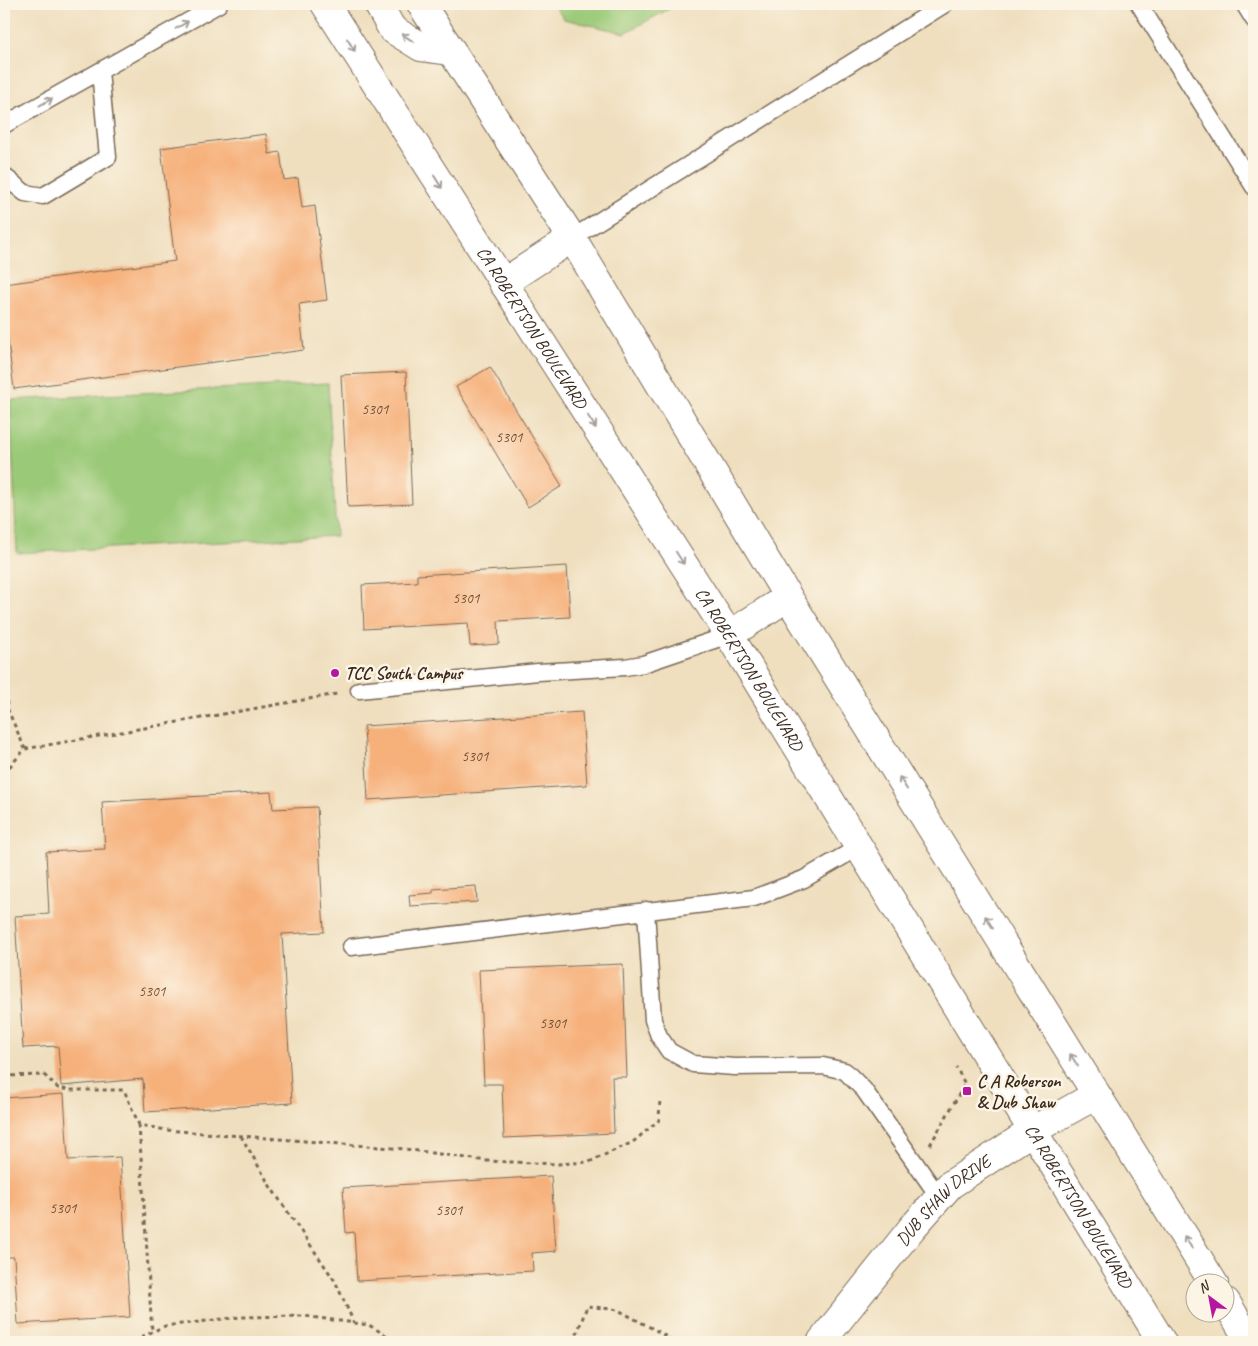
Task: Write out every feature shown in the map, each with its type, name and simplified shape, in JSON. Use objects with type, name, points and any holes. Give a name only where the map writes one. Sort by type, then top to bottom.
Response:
[{"type":"street","name":"CA ROBERTSON BOULEVARD","points":[[325,4],[730,635],[1162,1342]]},
{"type":"street","points":[[378,4],[392,29],[421,47],[452,51]]},
{"type":"street","points":[[421,4],[572,238],[788,597],[1208,1274]]},
{"type":"street","points":[[503,283],[572,238]]},
{"type":"street","points":[[730,635],[788,597]]},
{"type":"street","name":"DUB SHAW DRIVE","points":[[821,1342],[912,1228],[950,1185],[1032,1131],[1096,1094]]},
{"type":"street","points":[[1236,1319],[1250,1342]]},
{"type":"lane","points":[[4,126],[219,4]]},
{"type":"lane","points":[[572,238],[945,4]]},
{"type":"lane","points":[[1139,4],[1254,187]]},
{"type":"lane","points":[[1244,4],[1254,20]]},
{"type":"lane","points":[[4,176],[25,192],[44,196],[108,158],[100,71]]},
{"type":"lane","points":[[359,690],[538,672],[625,667],[643,664],[730,635]]},
{"type":"lane","points":[[351,947],[754,898],[804,879],[859,847]]},
{"type":"lane","points":[[646,910],[652,1020],[659,1036],[669,1051],[692,1064],[735,1067],[823,1066],[845,1071],[864,1090],[939,1197]]},
{"type":"path","points":[[4,613],[7,708],[26,749]]},
{"type":"path","points":[[4,773],[26,749],[359,690]]},
{"type":"path","points":[[4,1076],[44,1075],[58,1088],[69,1090],[124,1090],[139,1124],[152,1332]]},
{"type":"path","points":[[139,1124],[166,1130],[405,1149],[487,1161],[558,1164],[589,1162],[633,1142],[659,1120],[660,1100]]},
{"type":"path","points":[[240,1136],[270,1186],[335,1281],[354,1323]]},
{"type":"path","points":[[574,1342],[587,1306],[618,1310],[661,1333],[673,1342]]},
{"type":"path","points":[[135,1342],[143,1336],[165,1326],[240,1317],[304,1316],[369,1325],[397,1342]]},
{"type":"green space","points":[[553,4],[678,4],[625,33],[564,19]]},
{"type":"green space","points":[[328,383],[336,536],[17,553],[10,400]]},
{"type":"building","points":[[266,134],[269,154],[280,152],[284,180],[298,178],[302,208],[315,206],[327,300],[299,304],[304,350],[14,389],[4,310],[4,284],[175,261],[161,148]]},
{"type":"building","points":[[490,367],[562,486],[528,507],[456,387]]},
{"type":"building","points":[[406,372],[412,504],[348,507],[341,375]]},
{"type":"building","points":[[567,566],[570,617],[498,621],[499,644],[470,646],[468,623],[364,629],[362,585],[417,582],[417,575]]},
{"type":"building","points":[[582,712],[587,785],[368,800],[364,726]]},
{"type":"building","points":[[271,792],[273,809],[317,807],[324,932],[282,934],[292,1103],[145,1112],[143,1079],[61,1086],[58,1046],[23,1048],[15,916],[49,914],[46,852],[105,849],[102,802]]},
{"type":"building","points":[[476,886],[477,902],[410,906],[409,895],[433,893],[433,889]]},
{"type":"building","points":[[623,964],[627,1077],[612,1077],[614,1133],[504,1138],[502,1084],[484,1084],[479,970]]},
{"type":"building","points":[[64,1094],[68,1160],[120,1157],[130,1317],[18,1324],[14,1257],[4,1257],[4,1098]]},
{"type":"building","points":[[551,1176],[556,1251],[532,1253],[533,1271],[357,1281],[354,1232],[346,1233],[343,1188]]},
{"type":"place","name":"TCC South Campus","points":[[335,673]]},
{"type":"place","name":"C A Roberson & Dub Shaw","points":[[967,1091]]}]
